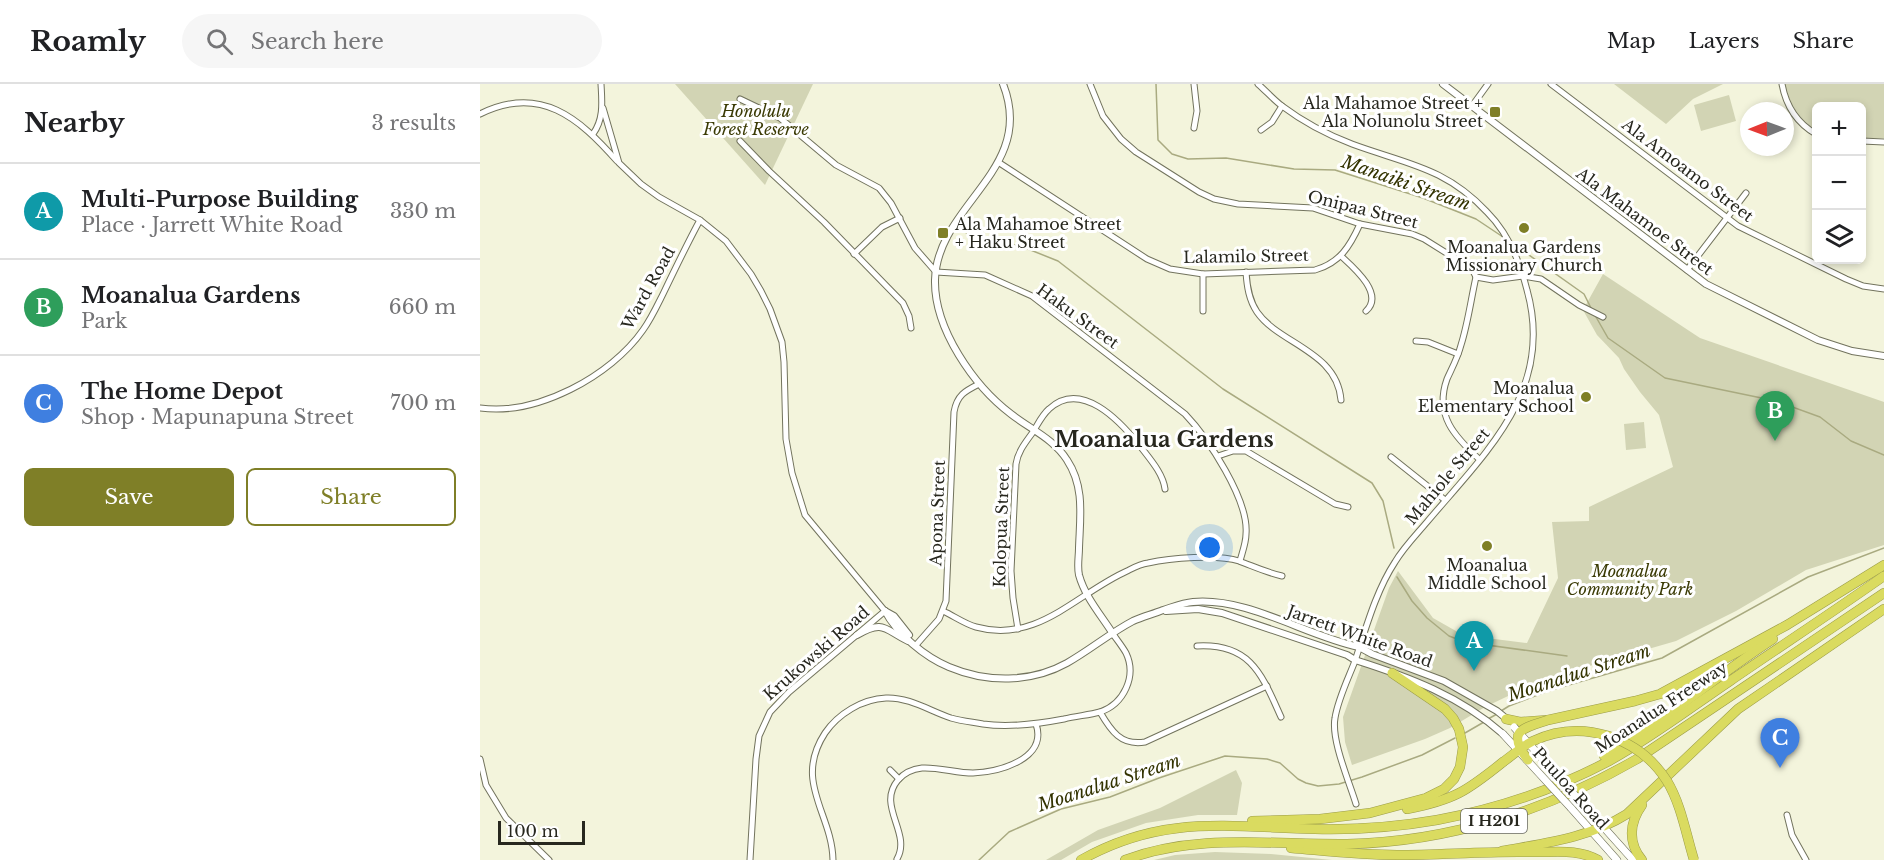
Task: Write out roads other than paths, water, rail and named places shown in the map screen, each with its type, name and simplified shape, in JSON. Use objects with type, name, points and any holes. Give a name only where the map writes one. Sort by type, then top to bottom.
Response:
[{"type":"highway","points":[[1544,788],[1613,751],[1659,721],[1742,659],[1884,564]]},
{"type":"highway","name":"Moanalua Freeway","points":[[1081,860],[1118,842],[1170,828],[1224,825],[1319,829],[1393,826],[1476,812],[1516,800],[1573,778],[1644,740],[1884,576]]},
{"type":"highway","name":"Moanalua Freeway","points":[[1125,860],[1161,849],[1192,843],[1329,844],[1394,841],[1456,831],[1527,810],[1580,789],[1637,759],[1884,593]]},
{"type":"highway","points":[[1839,623],[1884,598]]},
{"type":"highway","points":[[1528,760],[1520,748],[1517,730],[1548,720],[1660,694],[1829,600]]},
{"type":"highway","points":[[1502,851],[1561,840],[1592,831],[1627,814],[1655,790],[1738,709],[1884,611]]},
{"type":"highway","points":[[1370,813],[1426,798],[1439,792],[1454,779],[1462,757],[1461,735],[1453,718],[1436,702],[1392,673]]},
{"type":"highway","points":[[1506,719],[1520,722],[1548,720]]},
{"type":"highway","points":[[1193,826],[1320,819],[1407,809],[1447,800],[1467,790],[1530,743],[1545,736],[1564,732],[1591,731],[1611,736],[1629,745],[1652,762],[1668,783],[1676,800],[1694,860]]},
{"type":"highway","points":[[1642,860],[1635,849],[1631,830],[1638,811],[1655,790]]},
{"type":"highway","points":[[1214,842],[1373,855],[1565,851],[1598,860]]},
{"type":"main road","name":"Jarrett White Road","points":[[1517,730],[1603,827]]},
{"type":"main road","name":"Puuloa Road","points":[[1503,734],[1617,860]]},
{"type":"main road","name":"Puuloa Road","points":[[1603,827],[1633,860]]},
{"type":"street","points":[[601,84],[603,108],[619,163]]},
{"type":"street","points":[[833,860],[829,831],[814,794],[813,770],[821,740],[829,728],[846,712],[866,702],[887,698],[983,724],[1036,724],[1100,712],[1112,706],[1121,697],[1130,675],[1126,652],[1086,593],[1079,571],[1080,502],[1076,478],[1062,453],[1052,443],[1001,406],[979,384],[956,349],[937,302],[936,272],[940,255],[950,233],[998,162],[1009,138],[1011,124],[1008,97],[1003,84]]},
{"type":"street","name":"Onipaa Street","points":[[1090,84],[1103,116],[1121,139],[1136,152],[1198,192],[1214,199],[1238,204],[1313,208],[1360,224],[1412,234],[1424,238],[1472,269],[1476,277]]},
{"type":"street","points":[[1194,84],[1197,111],[1194,128]]},
{"type":"street","name":"Mahiole Street","points":[[1258,84],[1282,106],[1298,116],[1340,138],[1418,165],[1448,179],[1468,194],[1496,221],[1509,241],[1523,276],[1532,316],[1533,341],[1530,365],[1524,389],[1513,413],[1500,435],[1408,543],[1390,570],[1359,647],[1335,718],[1334,732],[1356,804]]},
{"type":"street","name":"Ala Mahamoe Street","points":[[1443,84],[1712,287],[1818,340],[1852,351],[1884,356]]},
{"type":"street","points":[[1472,106],[1488,84]]},
{"type":"street","name":"Ala Amoamo Street","points":[[1551,84],[1749,233],[1846,279],[1863,286],[1884,289]]},
{"type":"street","points":[[1782,84],[1791,111],[1812,131]]},
{"type":"street","points":[[740,99],[780,118],[836,165],[879,188],[900,218],[915,248],[936,272]]},
{"type":"street","name":"Jarrett White Road","points":[[480,114],[504,102],[538,100],[556,105],[593,134],[641,184],[700,220],[726,241],[761,291],[782,342],[786,440],[792,473],[805,515],[885,611],[894,616],[915,644],[936,661],[963,673],[991,679],[1036,675],[1066,663],[1135,620],[1190,602],[1213,602],[1227,604],[1359,647],[1444,681],[1497,711],[1517,730]]},
{"type":"street","points":[[1261,130],[1272,122],[1282,106]]},
{"type":"street","points":[[593,134],[603,108]]},
{"type":"street","points":[[740,141],[903,303],[911,328]]},
{"type":"street","points":[[1866,141],[1884,141]]},
{"type":"street","name":"Lalamilo Street","points":[[998,162],[1147,259],[1178,271],[1203,274],[1315,270],[1331,264],[1341,256],[1349,247],[1360,224]]},
{"type":"street","points":[[1687,270],[1746,194]]},
{"type":"street","points":[[854,254],[882,227],[900,218]]},
{"type":"street","name":"Ward Road","points":[[480,408],[521,406],[552,398],[593,375],[625,351],[651,318],[700,220]]},
{"type":"street","points":[[1341,256],[1368,286],[1372,301],[1366,310]]},
{"type":"street","name":"Haku Street","points":[[936,272],[985,275],[1032,296],[1185,414],[1218,456],[1240,502],[1247,532],[1240,561]]},
{"type":"street","points":[[1246,272],[1249,294],[1256,311],[1270,325],[1319,360],[1336,382],[1341,400]]},
{"type":"street","points":[[1203,274],[1203,311]]},
{"type":"street","points":[[1479,459],[1455,435],[1448,424],[1444,410],[1446,383],[1458,354],[1476,277],[1499,280],[1523,276],[1541,279],[1584,307],[1603,316]]},
{"type":"street","points":[[1416,341],[1428,342],[1458,354]]},
{"type":"street","name":"Apona Street","points":[[915,644],[934,625],[943,611],[948,590],[955,407],[964,392],[979,384]]},
{"type":"street","name":"Kolopua Street","points":[[1018,629],[1012,580],[1016,464],[1019,452],[1044,414],[1056,404],[1066,400],[1077,399],[1092,403],[1113,417],[1128,431],[1161,474],[1165,489]]},
{"type":"street","points":[[1218,456],[1233,450],[1246,451],[1335,504],[1348,507]]},
{"type":"street","points":[[1390,457],[1445,501]]},
{"type":"street","points":[[943,611],[975,627],[998,631],[1018,629],[1042,621],[1114,577],[1145,563],[1182,557],[1240,561],[1259,570],[1282,576]]},
{"type":"street","name":"Jarrett White Road","points":[[1160,611],[1198,609],[1222,613],[1347,655],[1355,660],[1430,686],[1481,715],[1503,734]]},
{"type":"street","name":"Krukowski Road","points":[[750,860],[757,747],[765,719],[776,704],[885,611]]},
{"type":"street","points":[[857,635],[881,626],[915,644]]},
{"type":"street","points":[[1197,646],[1222,648],[1242,656],[1258,671],[1281,717]]},
{"type":"street","points":[[1100,712],[1109,728],[1117,736],[1125,741],[1140,743],[1150,741],[1267,687]]},
{"type":"street","points":[[897,859],[901,839],[890,802],[891,792],[899,779],[920,768],[976,773],[1015,764],[1024,759],[1034,748],[1038,735],[1036,724]]},
{"type":"street","points":[[480,759],[486,785],[506,818],[549,860]]},
{"type":"street","points":[[890,770],[899,779]]},
{"type":"street","points":[[1787,815],[1794,841],[1806,860]]},
{"type":"waterway","name":"Manaiki Stream","points":[[1156,84],[1158,140],[1172,154],[1188,159],[1226,158],[1294,169],[1335,170],[1423,198],[1476,219],[1503,237]]},
{"type":"waterway","points":[[965,232],[989,245],[1018,245],[1058,261],[1223,389],[1372,483],[1383,501],[1394,548]]},
{"type":"waterway","name":"Manaiki Stream","points":[[1512,243],[1584,294],[1592,310]]},
{"type":"waterway","name":"Manaiki Stream","points":[[1596,317],[1608,338],[1665,378],[1776,401],[1820,417],[1851,441],[1884,455]]},
{"type":"waterway","name":"Moanalua Stream","points":[[1501,711],[1548,691],[1662,658],[1808,577],[1884,548]]},
{"type":"waterway","points":[[1397,577],[1412,601],[1427,618],[1449,636],[1465,642],[1567,656]]},
{"type":"waterway","points":[[1619,661],[1639,663]]},
{"type":"waterway","name":"Moanalua Stream","points":[[1488,719],[1497,714]]},
{"type":"waterway","name":"Moanalua Stream","points":[[1465,733],[1484,722]]},
{"type":"waterway","name":"Moanalua Stream","points":[[979,860],[1009,832],[1061,809],[1110,797],[1225,756],[1267,759],[1280,763],[1298,779],[1318,786],[1339,784],[1362,777],[1422,755],[1455,738]]},
{"type":"place","name":"Ala Mahamoe Street + Ala Nolunolu Street","points":[[1495,112]]},
{"type":"place","name":"Moanalua Gardens Missionary Church","points":[[1524,228]]},
{"type":"place","name":"Ala Mahamoe Street + Haku Street","points":[[943,233]]},
{"type":"place","name":"Moanalua Elementary School","points":[[1586,397]]},
{"type":"place","name":"Moanalua Gardens","points":[[1775,441]]},
{"type":"place","name":"Moanalua Middle School","points":[[1487,546]]},
{"type":"place","name":"Multi-Purpose Building","points":[[1474,671]]},
{"type":"place","name":"The Home Depot","points":[[1780,768]]},
{"type":"district","name":"Moanalua Gardens","points":[[1164,439]]},
{"type":"park label","name":"Honolulu Forest Reserve","points":[[756,120]]},
{"type":"park label","name":"Moanalua Community Park","points":[[1630,580]]}]
